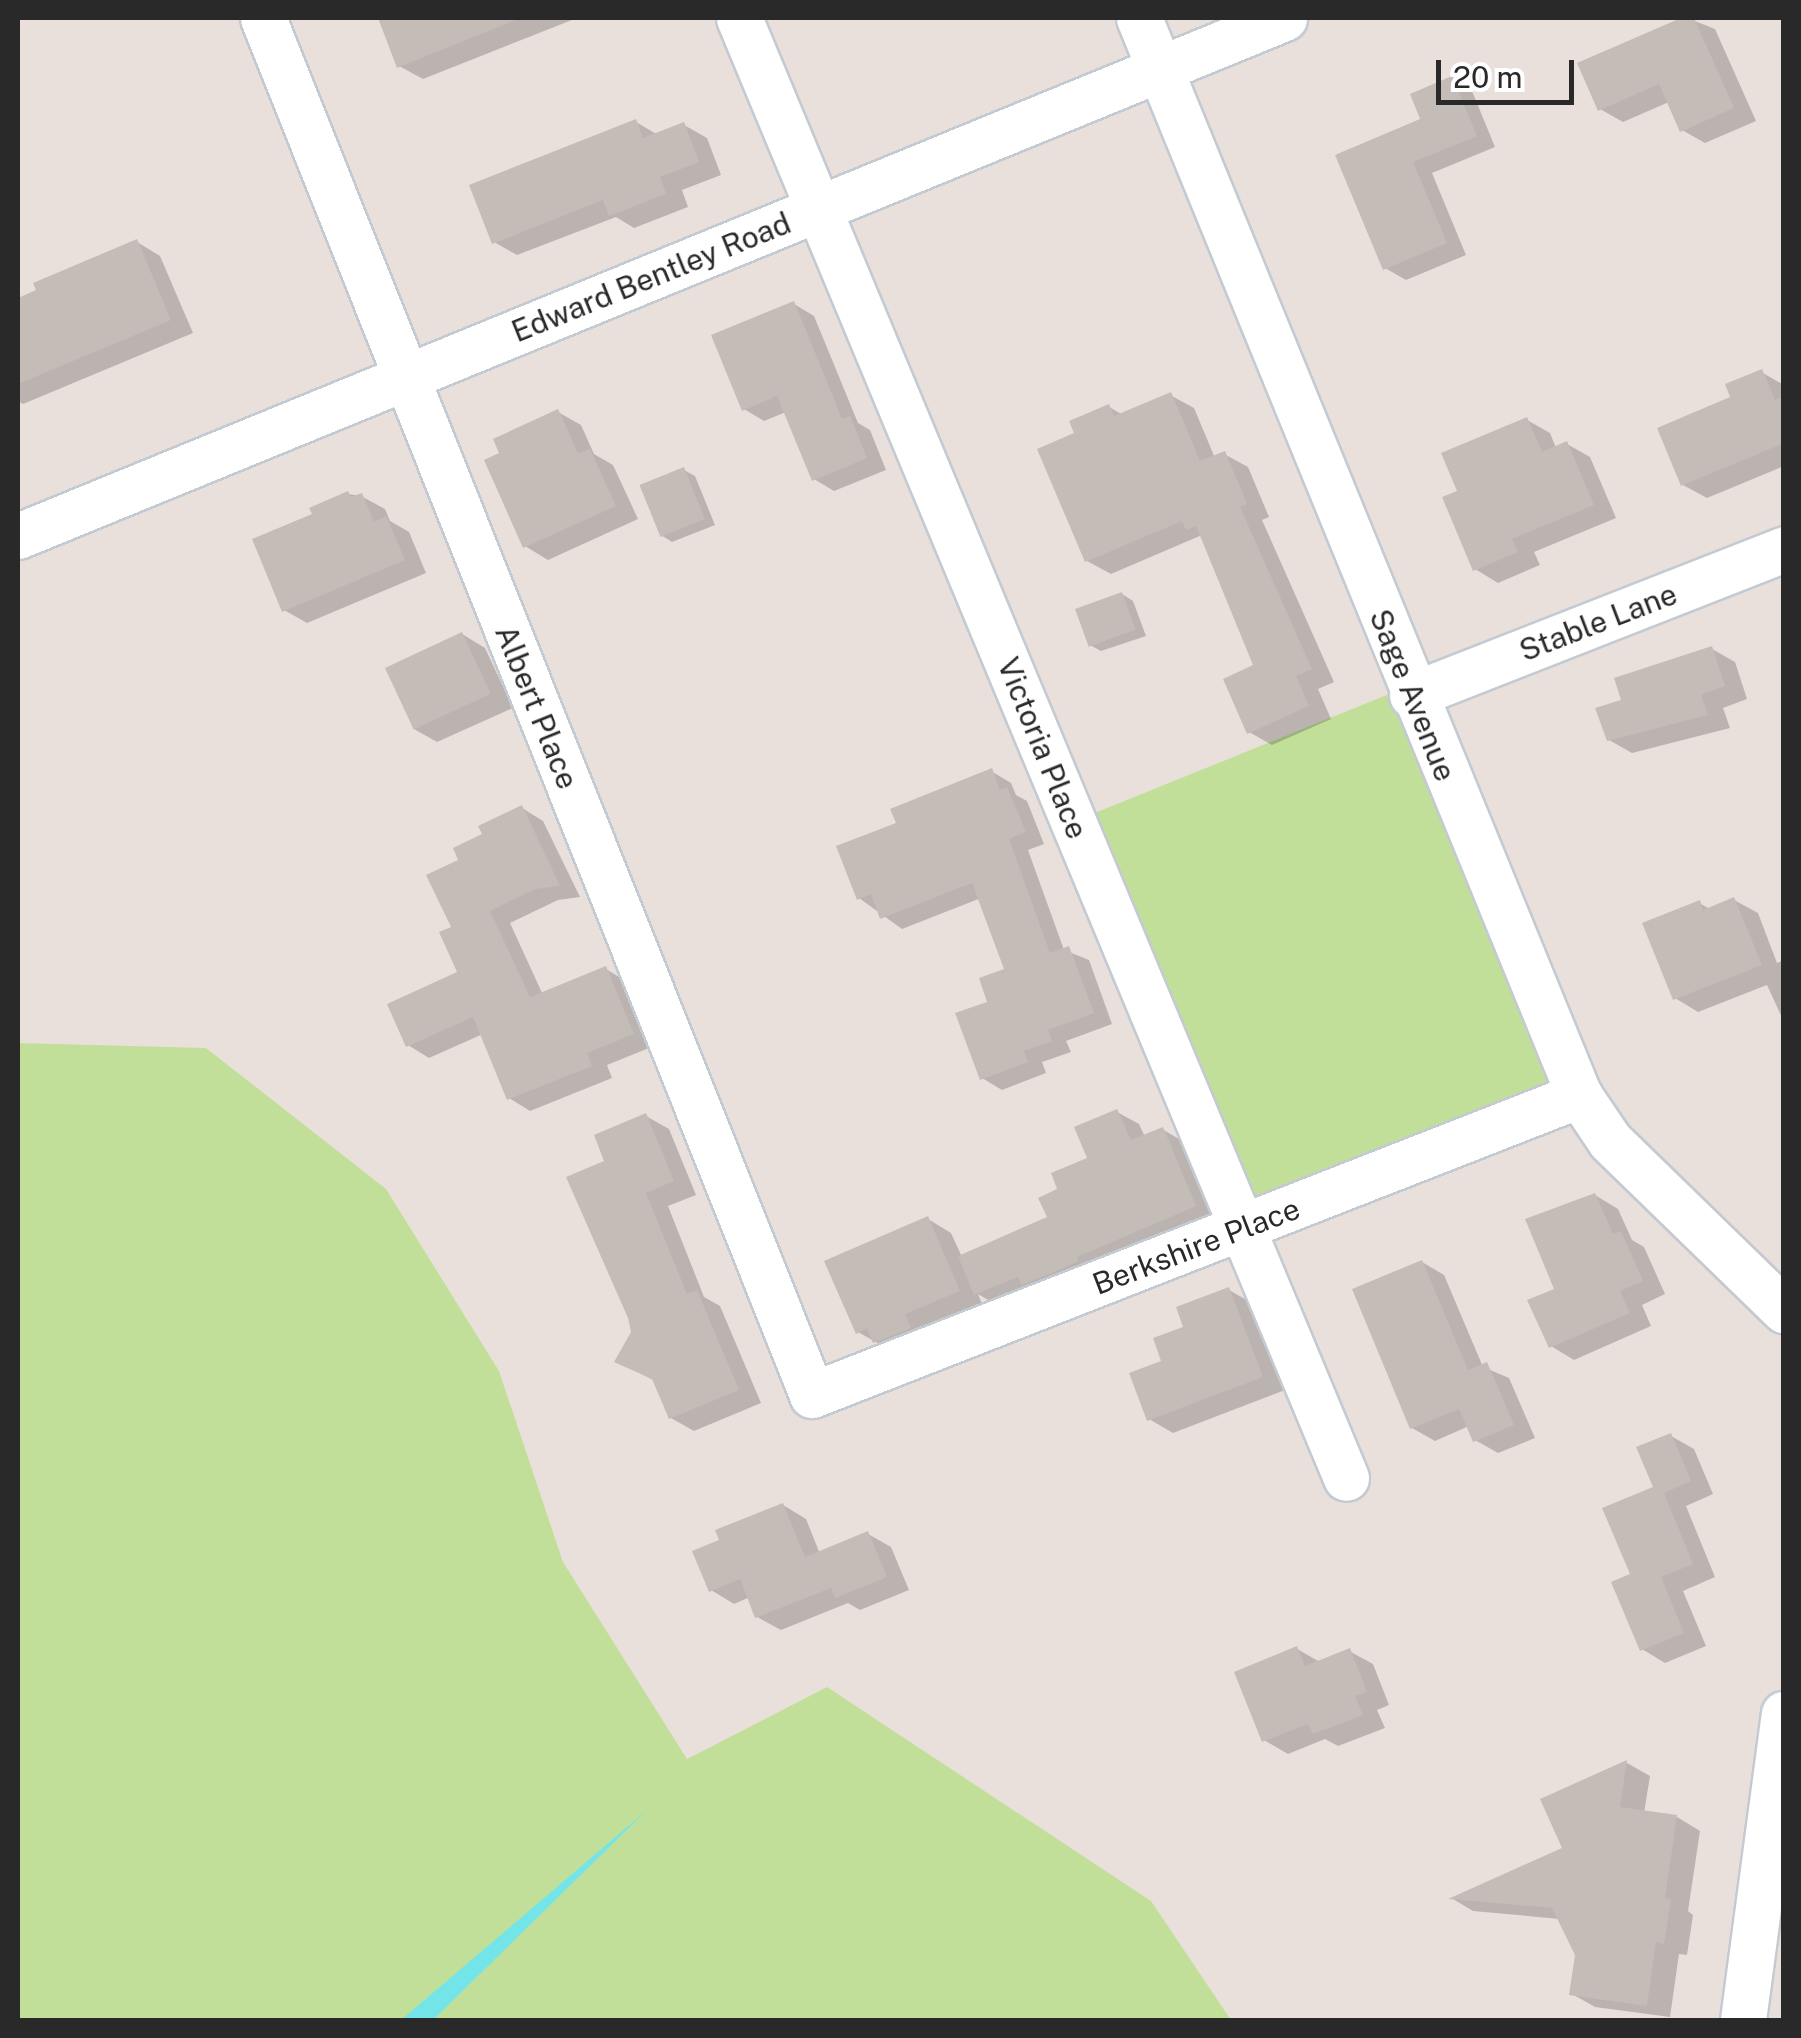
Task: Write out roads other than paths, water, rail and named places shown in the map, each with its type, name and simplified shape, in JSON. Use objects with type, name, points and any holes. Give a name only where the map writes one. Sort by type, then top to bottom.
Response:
[{"type":"street","name":"Albert Place","points":[[263,18],[812,1395]]},
{"type":"street","name":"Victoria Place","points":[[739,18],[1346,1478]]},
{"type":"street","name":"Sage Avenue","points":[[1139,18],[1579,1096],[1610,1140],[1784,1310]]},
{"type":"street","name":"Edward Bentley Road","points":[[18,536],[1284,18]]},
{"type":"street","name":"Stable Lane","points":[[1412,694],[1784,549]]},
{"type":"street","name":"Berkshire Place","points":[[812,1395],[1579,1096]]},
{"type":"street","points":[[1744,2020],[1784,1714]]},
{"type":"water","points":[[647,1810],[433,2020],[401,2020]]}]
